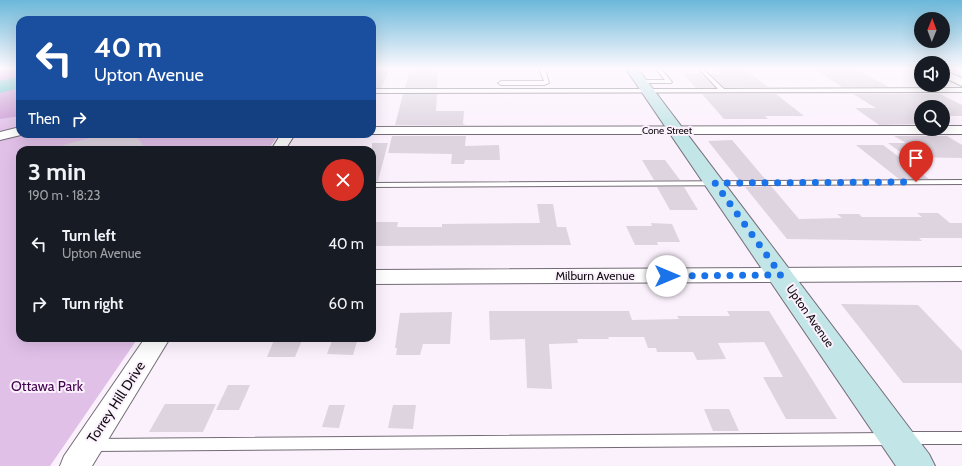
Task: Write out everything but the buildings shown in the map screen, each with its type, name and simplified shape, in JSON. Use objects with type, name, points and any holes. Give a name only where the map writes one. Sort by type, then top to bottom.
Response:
[{"type":"street","name":"Upton Avenue","points":[[653,91],[677,130],[918,466]]},
{"type":"street","name":"Cone Street","points":[[376,131],[962,130]]},
{"type":"street","points":[[0,136],[16,132]]},
{"type":"street","name":"Milburn Avenue","points":[[376,277],[962,274]]},
{"type":"street","name":"Torrey Hill Drive","points":[[82,456],[155,342]]},
{"type":"lane","points":[[723,91],[784,91]]},
{"type":"lane","points":[[376,185],[962,182]]},
{"type":"lane","points":[[82,456],[962,438]]},
{"type":"green space","name":"Ottawa Park","points":[[0,91],[16,91],[16,138],[276,138],[271,146],[16,146],[16,342],[135,342],[50,466],[0,466]]},
{"type":"shaded area","points":[[0,91],[16,91],[16,117],[0,119]]},
{"type":"route","points":[[667,276],[781,275],[715,183],[916,182]]}]
